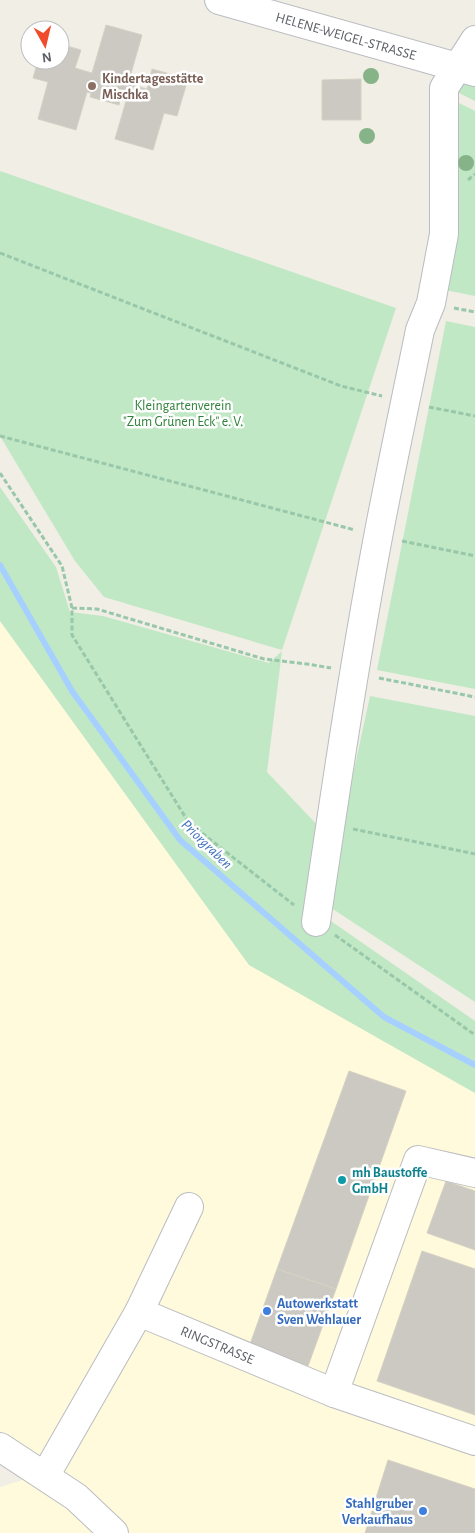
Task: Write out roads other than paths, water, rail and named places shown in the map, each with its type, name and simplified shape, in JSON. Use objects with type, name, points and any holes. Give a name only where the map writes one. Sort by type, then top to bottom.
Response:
[{"type":"street","name":"HELENE-WEIGEL-STRASSE","points":[[219,0],[467,69]]},
{"type":"street","points":[[316,922],[330,825],[378,536],[420,330],[431,303],[444,234],[444,88],[467,69],[475,40]]},
{"type":"street","points":[[334,1392],[418,1160],[475,1173]]},
{"type":"street","points":[[45,1476],[139,1312],[189,1207]]},
{"type":"street","name":"RINGSTRASSE","points":[[139,1312],[334,1392],[475,1440]]},
{"type":"street","points":[[0,1447],[76,1497],[114,1533]]},
{"type":"waterway","name":"Priorgraben","points":[[0,565],[72,691],[180,840],[384,1017],[475,1065]]},
{"type":"place","name":"Kindertagesstätte Mischka","points":[[92,86]]},
{"type":"place","name":"mh Baustoffe GmbH","points":[[342,1180]]},
{"type":"place","name":"Autowerkstatt Sven Wehlauer","points":[[267,1311]]},
{"type":"place","name":"Stahlgruber Verkaufhaus","points":[[423,1511]]},
{"type":"park label","name":"Kleingartenverein \"Zum Grünen Eck\" e. V.","points":[[183,414]]}]
